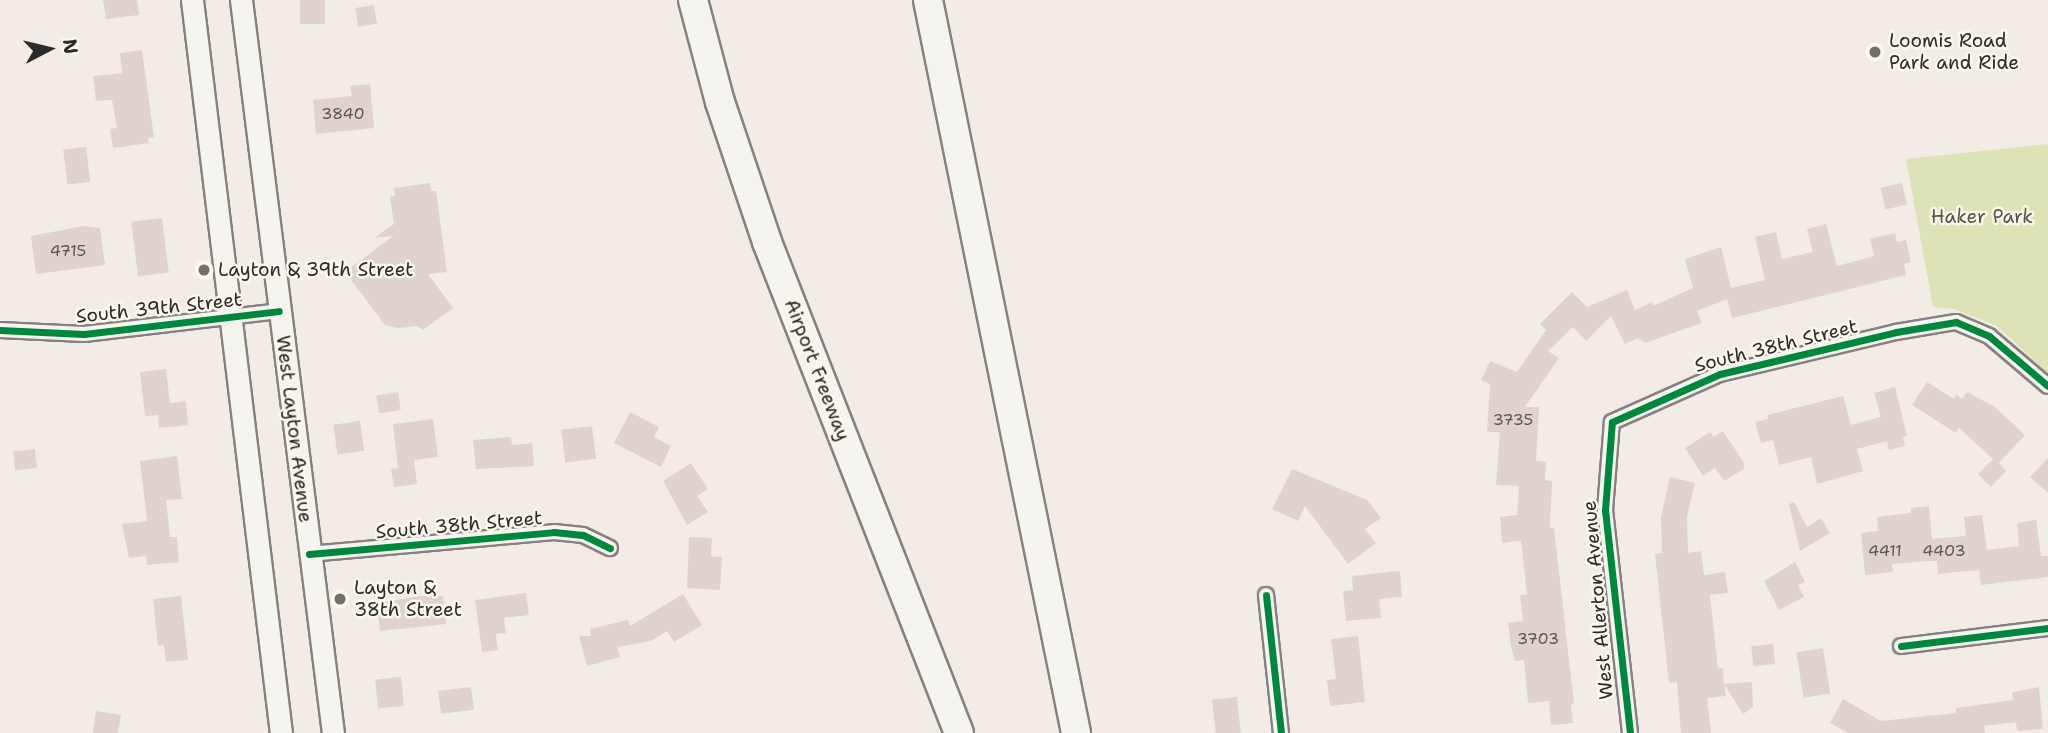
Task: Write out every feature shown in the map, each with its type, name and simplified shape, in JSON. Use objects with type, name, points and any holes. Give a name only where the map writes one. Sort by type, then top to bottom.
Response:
[{"type":"highway","points":[[928,0],[1076,733]]},
{"type":"highway","name":"Airport Freeway","points":[[690,5],[767,242],[960,733]]},
{"type":"main road","points":[[192,0],[281,733]]},
{"type":"main road","name":"West Layton Avenue","points":[[241,0],[333,733]]},
{"type":"street","name":"South 39th Street","points":[[0,330],[84,334],[279,311]]},
{"type":"street","name":"South 38th Street","points":[[1612,422],[1720,374],[1896,332],[1956,322],[1989,336],[2048,386]]},
{"type":"street","name":"West Allerton Avenue","points":[[1612,422],[1605,510],[1630,733]]},
{"type":"street","name":"South 38th Street","points":[[309,554],[554,532],[583,535],[610,548]]},
{"type":"street","points":[[1266,595],[1281,733]]},
{"type":"street","points":[[1901,646],[2048,628]]},
{"type":"green space","name":"Haker Park","points":[[2048,144],[2048,373],[1997,326],[1954,309],[1933,307],[1906,159]]},
{"type":"building","points":[[103,0],[137,0],[139,15],[106,19]]},
{"type":"building","points":[[300,0],[325,0],[325,24],[300,24]]},
{"type":"building","points":[[374,5],[377,24],[358,27],[355,8]]},
{"type":"building","points":[[142,50],[154,137],[148,138],[149,143],[113,148],[110,129],[117,128],[112,100],[96,101],[93,76],[122,73],[120,53]]},
{"type":"building","points":[[370,84],[374,128],[316,134],[313,100],[352,96],[350,86]]},
{"type":"building","points":[[86,147],[90,182],[67,185],[63,150]]},
{"type":"building","points":[[430,183],[431,191],[436,191],[447,272],[428,274],[453,308],[423,330],[417,326],[397,328],[385,325],[345,272],[393,236],[374,238],[394,224],[390,197],[395,196],[394,188]]},
{"type":"building","points":[[1902,183],[1907,204],[1886,209],[1881,188]]},
{"type":"building","points":[[162,218],[169,273],[138,276],[131,222]]},
{"type":"building","points":[[1826,224],[1837,266],[1874,256],[1870,239],[1895,233],[1897,242],[1906,240],[1911,262],[1904,264],[1906,275],[1732,318],[1727,299],[1697,311],[1702,323],[1645,343],[1638,338],[1625,344],[1611,316],[1586,341],[1573,327],[1548,351],[1559,358],[1525,407],[1539,407],[1536,461],[1546,462],[1545,480],[1552,481],[1550,528],[1554,528],[1574,704],[1571,704],[1573,723],[1551,725],[1549,701],[1528,703],[1524,660],[1515,661],[1511,647],[1508,623],[1523,621],[1520,595],[1527,594],[1521,541],[1502,543],[1500,517],[1517,515],[1519,486],[1496,485],[1500,432],[1487,432],[1490,384],[1481,380],[1490,361],[1517,372],[1546,330],[1540,324],[1572,292],[1587,307],[1627,290],[1635,310],[1652,302],[1653,306],[1693,288],[1685,259],[1721,247],[1731,288],[1765,280],[1755,237],[1776,232],[1782,259],[1813,252],[1807,229]]},
{"type":"building","points":[[84,226],[100,228],[105,265],[36,274],[31,236]]},
{"type":"building","points":[[166,369],[170,403],[186,401],[188,425],[159,428],[158,415],[145,416],[140,372]]},
{"type":"building","points":[[1927,382],[1954,399],[1956,395],[1962,399],[1967,392],[1995,407],[2025,435],[1999,463],[2006,471],[1991,487],[1978,474],[1993,459],[1959,428],[1956,433],[1912,405]]},
{"type":"building","points":[[1895,387],[1907,436],[1903,437],[1905,446],[1889,450],[1887,441],[1857,449],[1863,471],[1817,484],[1811,457],[1779,465],[1773,440],[1761,443],[1755,422],[1768,419],[1767,415],[1843,396],[1851,425],[1881,417],[1874,393]]},
{"type":"building","points":[[398,392],[401,410],[379,413],[376,395]]},
{"type":"building","points":[[630,412],[659,427],[654,437],[671,446],[661,467],[614,443]]},
{"type":"building","points":[[433,419],[438,457],[414,460],[417,484],[394,487],[391,469],[398,468],[393,424]]},
{"type":"building","points":[[360,421],[364,451],[337,454],[333,425]]},
{"type":"building","points":[[592,426],[596,459],[565,463],[561,430]]},
{"type":"building","points":[[1723,431],[1744,463],[1744,469],[1724,481],[1715,468],[1703,476],[1685,448],[1710,432],[1714,437]]},
{"type":"building","points":[[511,437],[512,445],[532,443],[534,466],[476,469],[473,440]]},
{"type":"building","points":[[35,449],[37,468],[15,470],[13,451]]},
{"type":"building","points":[[177,456],[182,499],[166,500],[170,537],[177,537],[179,562],[147,565],[146,556],[129,558],[122,524],[147,521],[140,461]]},
{"type":"building","points":[[2048,458],[2048,493],[2030,477]]},
{"type":"building","points":[[691,463],[708,489],[697,496],[708,512],[687,525],[663,481]]},
{"type":"building","points":[[1292,469],[1367,500],[1381,518],[1365,529],[1376,543],[1348,564],[1305,506],[1298,521],[1272,509]]},
{"type":"building","points":[[1670,477],[1695,483],[1687,517],[1688,553],[1701,551],[1704,575],[1725,572],[1728,593],[1710,595],[1718,669],[1723,668],[1726,696],[1707,698],[1711,733],[1681,733],[1677,682],[1669,683],[1655,554],[1662,553],[1661,517]]},
{"type":"building","points":[[1794,502],[1807,527],[1821,518],[1830,533],[1800,551],[1789,504]]},
{"type":"building","points":[[1929,506],[1932,539],[1966,536],[1964,517],[1982,515],[1987,550],[2019,546],[2017,523],[2036,520],[2041,556],[2048,556],[2048,577],[1981,585],[1979,570],[1938,574],[1937,561],[1892,564],[1893,572],[1865,575],[1861,533],[1878,531],[1877,517],[1911,513],[1911,508]]},
{"type":"building","points":[[689,537],[712,538],[711,556],[722,557],[720,590],[687,588]]},
{"type":"building","points":[[1795,562],[1805,582],[1798,585],[1804,597],[1779,610],[1764,581]]},
{"type":"building","points":[[1400,571],[1402,597],[1379,599],[1381,618],[1346,621],[1343,591],[1353,590],[1352,576]]},
{"type":"building","points":[[526,593],[529,615],[504,618],[506,633],[496,634],[498,650],[482,652],[475,600]]},
{"type":"building","points":[[683,594],[702,625],[674,642],[667,631],[651,641],[617,647],[620,657],[587,666],[579,636],[591,636],[590,629],[628,620],[630,626]]},
{"type":"building","points":[[181,596],[188,660],[166,662],[164,645],[158,646],[153,599]]},
{"type":"building","points":[[421,596],[443,596],[446,624],[380,631],[377,603]]},
{"type":"building","points":[[1358,636],[1365,702],[1330,706],[1327,680],[1336,679],[1331,639]]},
{"type":"building","points":[[1773,644],[1775,664],[1753,666],[1751,646]]},
{"type":"building","points":[[1823,648],[1830,693],[1804,698],[1796,652]]},
{"type":"building","points":[[401,677],[404,706],[378,709],[375,680]]},
{"type":"building","points":[[1752,682],[1753,707],[1743,714],[1724,684]]},
{"type":"building","points":[[471,687],[474,710],[441,714],[438,691]]},
{"type":"building","points":[[2039,687],[2043,729],[2017,731],[2016,722],[1984,726],[1985,733],[1848,733],[1830,723],[1843,699],[1881,721],[1956,713],[1956,708],[2013,700],[2012,692]]},
{"type":"building","points":[[1237,697],[1241,733],[1216,733],[1212,700]]},
{"type":"building","points":[[96,711],[121,715],[118,733],[93,733]]},
{"type":"cycle path","points":[[0,330],[84,334],[279,311]]},
{"type":"cycle path","points":[[1630,733],[1605,510],[1612,422],[1720,374],[1896,332],[1956,322],[1989,336],[2048,386]]},
{"type":"cycle path","points":[[309,554],[554,532],[583,535],[610,548]]},
{"type":"cycle path","points":[[1266,595],[1281,733]]},
{"type":"cycle path","points":[[1901,646],[2048,628]]},
{"type":"place","name":"Loomis Road Park and Ride","points":[[1875,52]]},
{"type":"place","name":"Layton & 39th Street","points":[[204,270]]},
{"type":"place","name":"Layton & 38th Street","points":[[340,599]]}]
